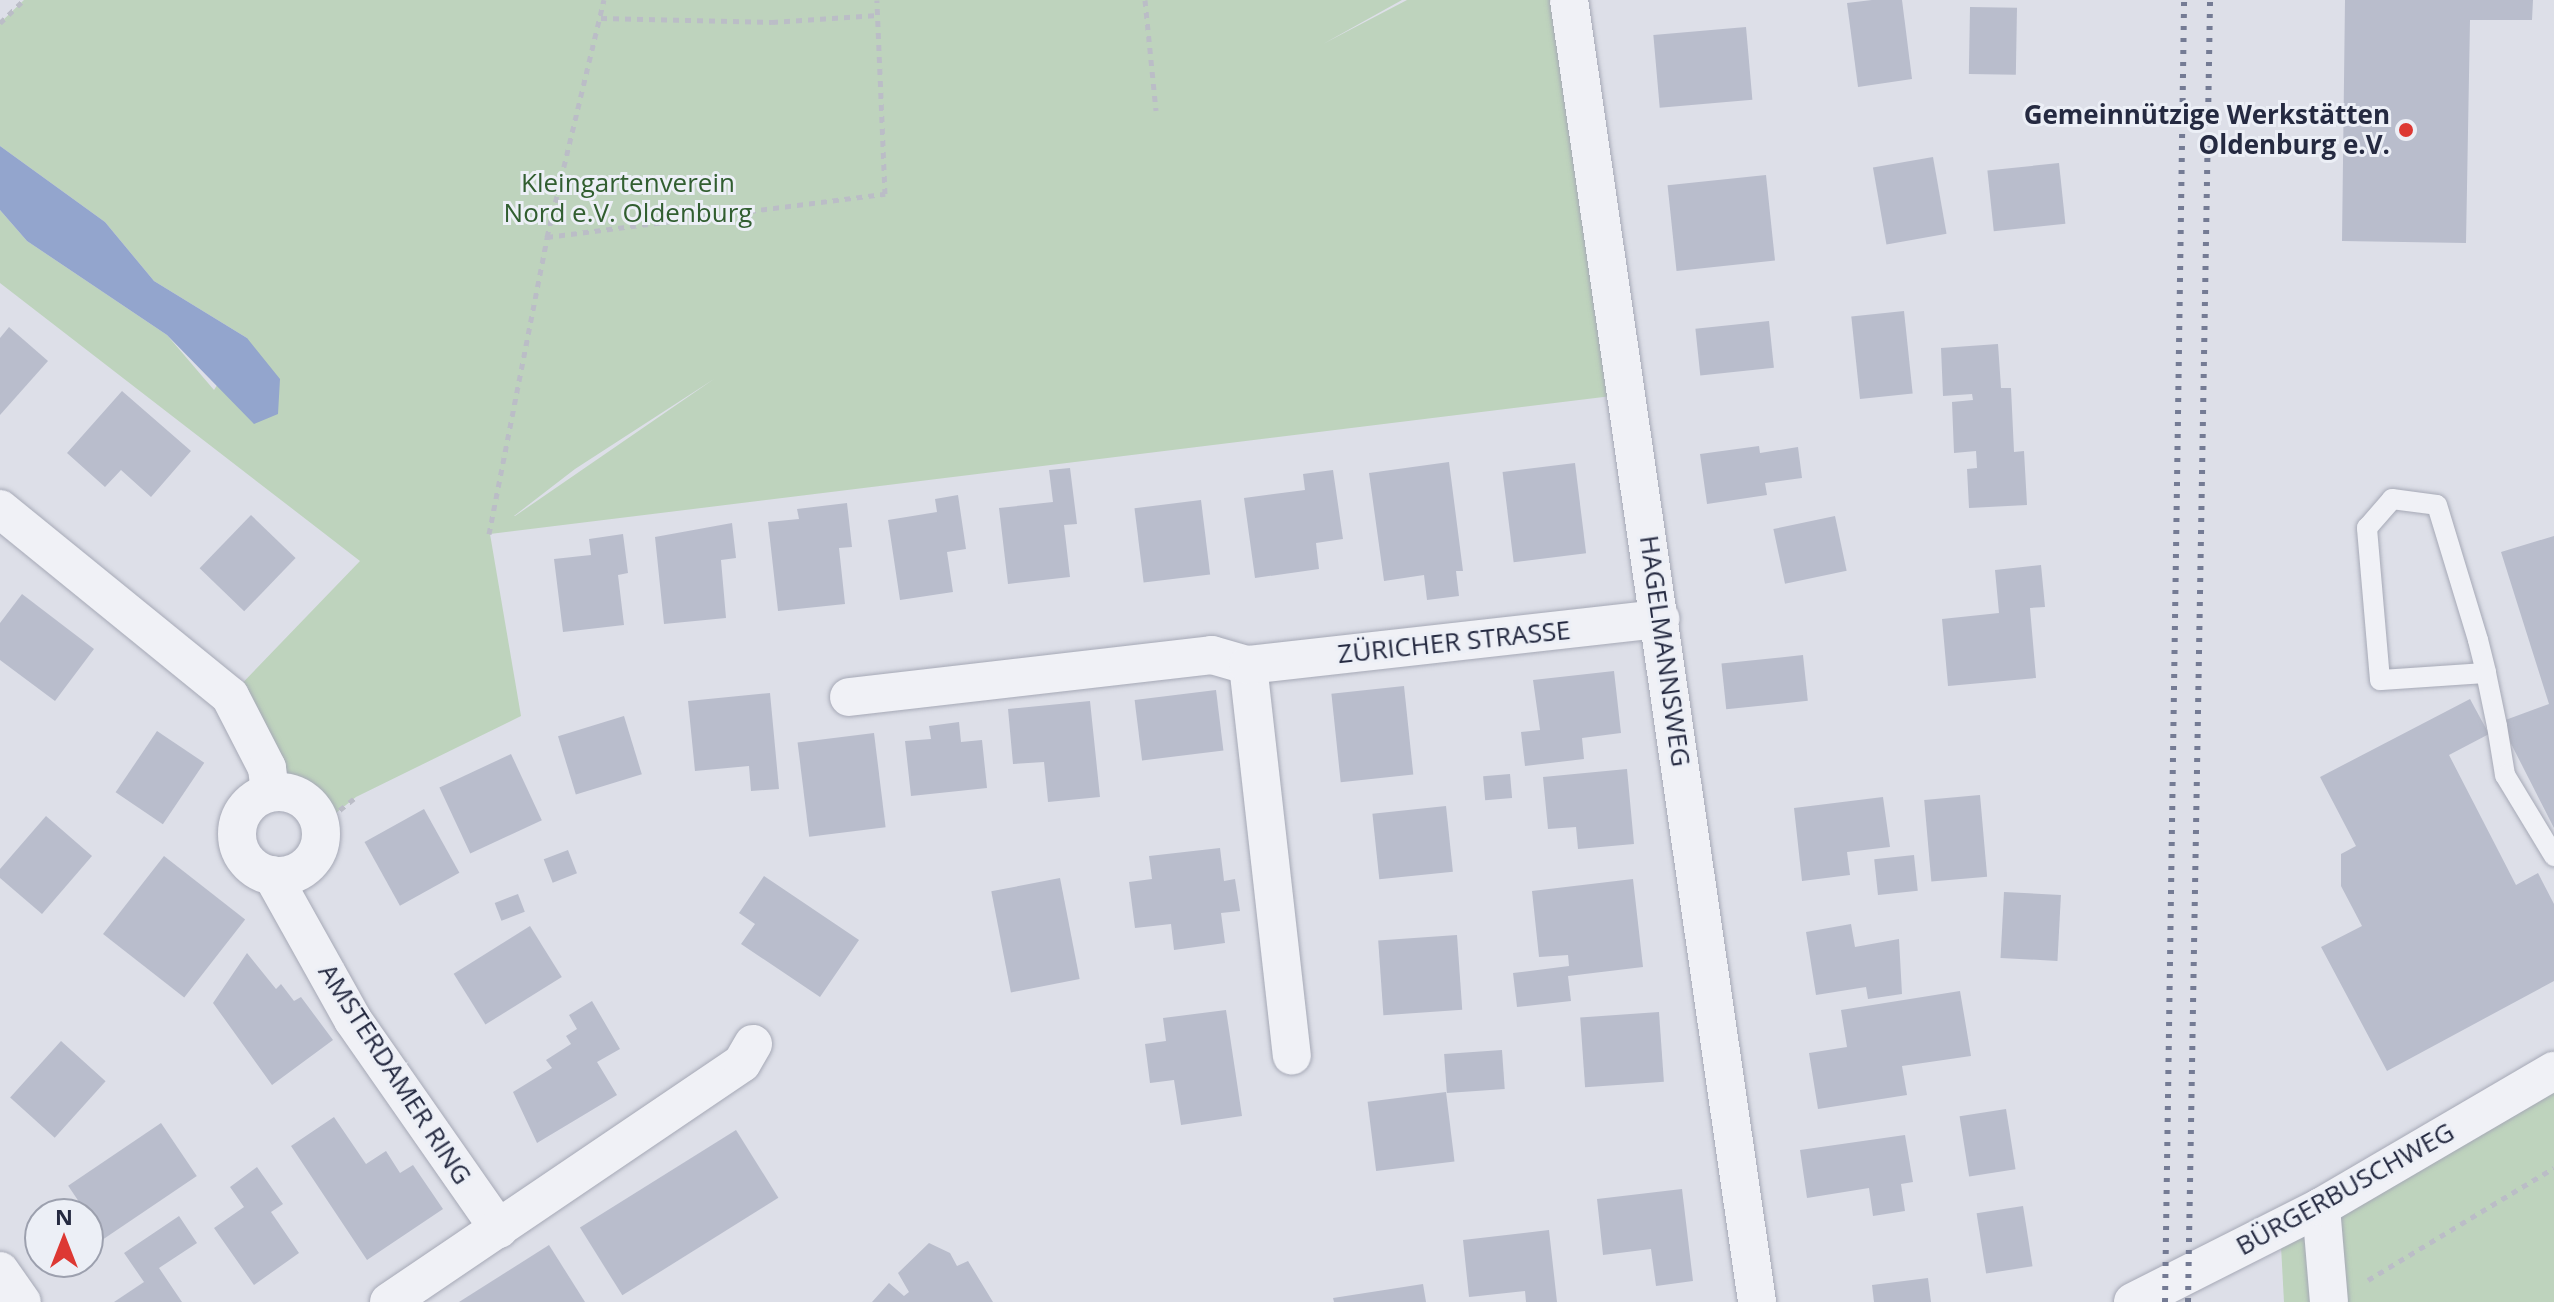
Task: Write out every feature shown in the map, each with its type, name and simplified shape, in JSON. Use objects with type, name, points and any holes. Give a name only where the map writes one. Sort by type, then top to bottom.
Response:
[{"type":"street","name":"HAGELMANNSWEG","points":[[1569,0],[1757,1302]]},
{"type":"street","points":[[0,509],[230,696],[267,768],[270,792],[296,795],[321,825],[310,863],[286,876],[272,875]]},
{"type":"street","name":"ZÜRICHER STRASSE","points":[[849,697],[1212,655],[1248,665],[1660,619]]},
{"type":"street","points":[[1248,665],[1292,1056]]},
{"type":"street","name":"AMSTERDAMER RING","points":[[270,792],[246,808],[237,835],[247,862],[272,875],[353,1020],[499,1229]]},
{"type":"street","points":[[389,1302],[742,1063],[753,1044]]},
{"type":"street","name":"BÜRGERBUSCHWEG","points":[[2133,1302],[2321,1207],[2554,1071]]},
{"type":"street","points":[[2321,1207],[2329,1302]]},
{"type":"street","points":[[0,1271],[22,1302]]},
{"type":"lane","points":[[2486,673],[2380,680],[2367,528],[2392,499],[2437,505],[2486,673],[2505,775],[2554,856]]},
{"type":"path","points":[[0,23],[24,0]]},
{"type":"path","points":[[489,534],[547,237],[604,0]]},
{"type":"path","points":[[547,237],[885,194],[877,0]]},
{"type":"path","points":[[1145,0],[1156,110]]},
{"type":"path","points":[[601,18],[772,22],[878,15]]},
{"type":"path","points":[[321,825],[356,797]]},
{"type":"path","points":[[2329,1302],[2554,1168]]},
{"type":"green space","name":"Kleingartenverein Nord e.V. Oldenburg","points":[[24,0],[1402,0],[1323,44],[1407,0],[1569,0],[1628,394],[490,534],[521,716],[356,797],[321,825],[308,802],[283,791],[230,696],[360,561],[0,283],[0,210],[27,241],[167,335],[214,390],[247,338],[154,281],[105,222],[0,146],[0,23]],"holes":[[[714,379],[514,516],[575,469]]]},
{"type":"green space","points":[[2554,1083],[2554,1302],[2284,1302],[2281,1246]]},
{"type":"water","points":[[0,146],[105,222],[154,281],[247,338],[280,379],[278,414],[254,424],[167,335],[27,241],[0,210]]},
{"type":"building","points":[[1902,0],[1912,79],[1858,87],[1847,3]]},
{"type":"building","name":"Gemeinnützige Werkstätten Oldenburg e.V.","points":[[2345,0],[2533,0],[2532,20],[2470,20],[2466,243],[2342,241]]},
{"type":"building","points":[[1970,7],[2017,8],[2016,75],[1969,74]]},
{"type":"building","points":[[1746,27],[1752,100],[1660,108],[1653,35]]},
{"type":"building","points":[[1933,157],[1947,234],[1886,244],[1873,168]]},
{"type":"building","points":[[2059,163],[2065,224],[1994,231],[1987,171]]},
{"type":"building","points":[[1766,175],[1775,261],[1677,271],[1668,185]]},
{"type":"building","points":[[1904,311],[1913,394],[1860,399],[1851,317]]},
{"type":"building","points":[[1769,321],[1774,368],[1700,375],[1695,329]]},
{"type":"building","points":[[9,327],[48,361],[0,415],[0,338]]},
{"type":"building","points":[[1998,344],[2001,388],[2011,388],[2014,452],[2024,451],[2027,505],[1969,508],[1967,469],[1977,468],[1976,451],[1954,453],[1952,402],[1973,400],[1972,394],[1943,396],[1941,348]]},
{"type":"building","points":[[122,391],[191,451],[151,497],[121,470],[105,487],[67,453]]},
{"type":"building","points":[[1759,446],[1760,453],[1798,447],[1802,478],[1765,483],[1767,495],[1707,504],[1700,454]]},
{"type":"building","points":[[1449,462],[1463,571],[1456,571],[1459,596],[1427,600],[1424,575],[1384,581],[1369,473]]},
{"type":"building","points":[[1575,463],[1586,553],[1514,562],[1503,472]]},
{"type":"building","points":[[1070,468],[1077,524],[1064,525],[1070,577],[1008,584],[999,508],[1053,502],[1049,470]]},
{"type":"building","points":[[1333,470],[1343,539],[1316,543],[1319,569],[1255,578],[1244,498],[1305,490],[1303,474]]},
{"type":"building","points":[[958,495],[966,549],[947,552],[953,592],[900,600],[888,520],[937,512],[935,499]]},
{"type":"building","points":[[1201,500],[1210,574],[1144,583],[1134,508]]},
{"type":"building","points":[[847,503],[852,547],[839,548],[845,604],[778,611],[768,522],[799,519],[797,509]]},
{"type":"building","points":[[251,515],[296,558],[244,611],[200,568]]},
{"type":"building","points":[[1835,516],[1847,571],[1785,584],[1773,529]]},
{"type":"building","points":[[732,523],[736,558],[721,560],[726,618],[664,624],[655,537]]},
{"type":"building","points":[[623,534],[628,573],[618,575],[624,625],[563,632],[554,559],[591,555],[589,539]]},
{"type":"building","points":[[2554,536],[2554,828],[2500,722],[2549,704],[2501,552]]},
{"type":"building","points":[[2041,565],[2045,607],[2030,608],[2036,678],[1948,686],[1942,619],[1999,613],[1995,570]]},
{"type":"building","points":[[22,594],[94,649],[55,701],[0,660],[0,623]]},
{"type":"building","points":[[1803,655],[1808,701],[1726,709],[1721,664]]},
{"type":"building","points":[[1614,671],[1621,733],[1582,738],[1584,759],[1525,766],[1521,732],[1540,730],[1533,680]]},
{"type":"building","points":[[1404,686],[1413,775],[1341,782],[1331,694]]},
{"type":"building","points":[[1216,690],[1223,751],[1142,761],[1135,700]]},
{"type":"building","points":[[770,693],[779,789],[751,791],[749,766],[695,771],[688,701]]},
{"type":"building","points":[[2470,699],[2489,734],[2449,755],[2516,885],[2538,873],[2554,904],[2554,981],[2387,1071],[2321,947],[2362,926],[2341,886],[2341,854],[2356,846],[2320,777]]},
{"type":"building","points":[[1090,701],[1100,797],[1048,802],[1044,762],[1013,764],[1008,709]]},
{"type":"building","points":[[624,716],[642,774],[576,795],[558,736]]},
{"type":"building","points":[[959,722],[961,742],[982,740],[987,788],[911,796],[905,741],[931,739],[929,726]]},
{"type":"building","points":[[157,731],[204,763],[163,824],[116,792]]},
{"type":"building","points":[[874,733],[886,827],[809,837],[798,742]]},
{"type":"building","points":[[511,754],[542,820],[470,854],[439,787]]},
{"type":"building","points":[[1627,769],[1634,844],[1578,849],[1576,827],[1548,829],[1543,777]]},
{"type":"building","points":[[1510,774],[1512,798],[1485,800],[1483,776]]},
{"type":"building","points":[[1980,795],[1987,877],[1931,882],[1924,800]]},
{"type":"building","points":[[1883,797],[1890,847],[1847,852],[1850,875],[1802,881],[1794,808]]},
{"type":"building","points":[[1446,806],[1453,872],[1379,879],[1372,814]]},
{"type":"building","points":[[424,809],[459,873],[400,906],[365,842]]},
{"type":"building","points":[[46,816],[92,856],[42,914],[0,878],[0,869]]},
{"type":"building","points":[[1220,848],[1224,881],[1235,879],[1240,911],[1221,913],[1225,943],[1174,950],[1171,924],[1135,928],[1129,882],[1152,879],[1149,856]]},
{"type":"building","points":[[568,850],[577,873],[553,883],[544,859]]},
{"type":"building","points":[[1914,855],[1918,891],[1878,895],[1874,859]]},
{"type":"building","points":[[164,856],[245,919],[184,997],[103,934]]},
{"type":"building","points":[[764,876],[859,940],[820,997],[741,944],[755,924],[739,913]]},
{"type":"building","points":[[1060,878],[1080,979],[1011,992],[991,891]]},
{"type":"building","points":[[1633,879],[1643,967],[1568,976],[1571,1001],[1517,1007],[1513,973],[1569,966],[1568,955],[1539,957],[1532,891]]},
{"type":"building","points":[[2004,892],[2061,895],[2057,961],[2001,958]]},
{"type":"building","points":[[518,894],[525,912],[501,921],[495,903]]},
{"type":"building","points":[[1851,924],[1855,947],[1899,939],[1902,994],[1868,999],[1866,987],[1816,995],[1806,932]]},
{"type":"building","points":[[530,926],[562,977],[485,1025],[454,974]]},
{"type":"building","points":[[1457,935],[1462,1010],[1383,1015],[1378,941]]},
{"type":"building","points":[[247,953],[276,989],[281,984],[294,1001],[301,997],[333,1040],[272,1085],[213,1003]]},
{"type":"building","points":[[1960,991],[1971,1056],[1902,1066],[1907,1095],[1818,1109],[1809,1053],[1847,1047],[1841,1010]]},
{"type":"building","points":[[592,1001],[620,1049],[597,1062],[617,1095],[537,1143],[513,1092],[552,1068],[546,1060],[571,1044],[566,1036],[577,1029],[569,1015]]},
{"type":"building","points":[[1226,1010],[1242,1116],[1181,1125],[1174,1080],[1150,1083],[1145,1044],[1166,1041],[1163,1018]]},
{"type":"building","points":[[1659,1012],[1664,1082],[1585,1087],[1580,1018]]},
{"type":"building","points":[[61,1041],[106,1081],[55,1138],[10,1097]]},
{"type":"building","points":[[1502,1050],[1505,1089],[1447,1093],[1444,1054]]},
{"type":"building","points":[[1446,1092],[1455,1161],[1376,1171],[1368,1102]]},
{"type":"building","points":[[2006,1109],[2016,1169],[1969,1177],[1960,1116]]},
{"type":"building","points":[[334,1117],[366,1164],[386,1151],[400,1173],[413,1165],[443,1209],[367,1260],[291,1146]]},
{"type":"building","points":[[161,1123],[197,1176],[104,1239],[104,1198],[76,1198],[68,1186]]},
{"type":"building","points":[[736,1130],[778,1198],[622,1295],[580,1228]]},
{"type":"building","points":[[1905,1135],[1913,1182],[1901,1184],[1905,1211],[1873,1216],[1869,1188],[1807,1198],[1800,1150]]},
{"type":"building","points":[[257,1167],[283,1204],[271,1212],[299,1253],[254,1285],[214,1228],[244,1207],[230,1187]]},
{"type":"building","points":[[1682,1189],[1693,1281],[1656,1286],[1651,1249],[1603,1255],[1597,1199]]},
{"type":"building","points":[[2023,1206],[2033,1266],[1986,1274],[1977,1213]]},
{"type":"building","points":[[179,1216],[197,1243],[159,1268],[182,1302],[114,1302],[144,1282],[124,1253]]},
{"type":"building","points":[[1549,1230],[1557,1302],[1526,1302],[1525,1291],[1469,1297],[1463,1240]]},
{"type":"building","points":[[929,1243],[950,1253],[957,1266],[968,1261],[993,1302],[872,1302],[889,1283],[904,1296],[909,1292],[898,1273]]},
{"type":"building","points":[[549,1245],[585,1302],[459,1302]]},
{"type":"building","points":[[1928,1278],[1931,1302],[1874,1302],[1872,1285]]},
{"type":"building","points":[[1423,1284],[1426,1302],[1334,1302],[1333,1298]]},
{"type":"railway","points":[[2165,1302],[2184,0]]},
{"type":"railway","points":[[2188,1302],[2210,0]]},
{"type":"place","name":"Gemeinnützige Werkstätten Oldenburg e.V.","points":[[2406,130]]}]
